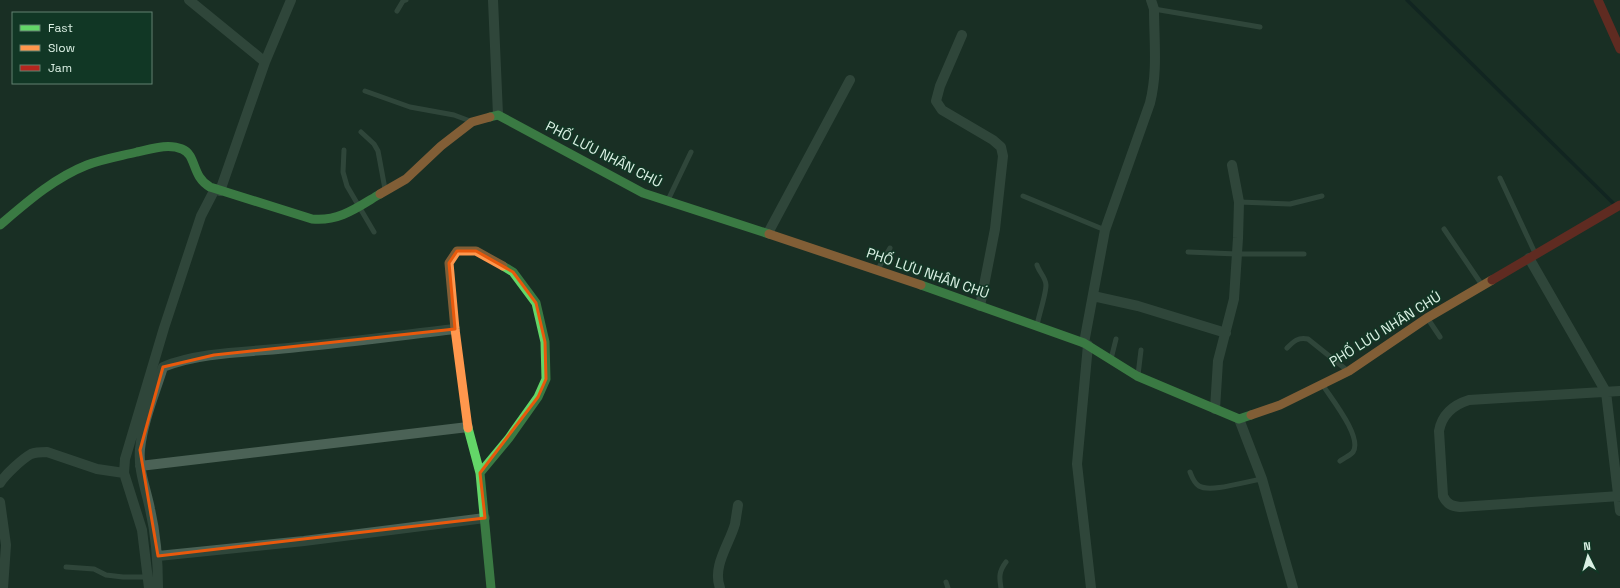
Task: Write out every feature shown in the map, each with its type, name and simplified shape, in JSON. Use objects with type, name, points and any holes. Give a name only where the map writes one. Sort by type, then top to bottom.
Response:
[{"type":"main road","points":[[1598,0],[1620,49]]},
{"type":"main road","points":[[0,225],[39,193],[66,175],[86,165],[149,149],[173,147],[181,148],[187,151],[198,176],[203,183],[218,190],[317,220],[332,219],[342,216],[412,174],[441,146],[472,122],[498,115]]},
{"type":"main road","name":"PHỐ LƯU NHÂN CHÚ","points":[[498,115],[643,193],[877,270],[1086,344],[1137,376],[1239,419],[1280,405],[1349,371],[1427,318],[1620,205]]},
{"type":"main road","points":[[480,473],[509,438],[538,397],[546,378],[545,342],[536,303],[513,272],[476,251],[457,251],[449,263],[455,329],[468,427],[480,473],[491,588]]},
{"type":"street","points":[[189,0],[265,62]]},
{"type":"street","points":[[149,588],[141,524],[124,473],[124,459],[164,328],[201,216],[218,190],[265,62],[292,0]]},
{"type":"street","points":[[493,0],[498,115]]},
{"type":"street","points":[[1091,588],[1077,464],[1086,344],[1105,230],[1150,103],[1154,87],[1156,70],[1152,4]]},
{"type":"street","points":[[962,35],[940,86],[936,101],[942,110],[993,140],[1001,147],[1003,156],[995,229],[980,306]]},
{"type":"street","points":[[768,233],[850,80]]},
{"type":"street","points":[[1215,409],[1218,361],[1234,299],[1239,202],[1232,165]]},
{"type":"street","points":[[1532,256],[1606,392],[1620,511]]},
{"type":"street","points":[[1093,296],[1138,306],[1226,333]]},
{"type":"street","points":[[158,588],[158,556],[151,510],[140,466],[140,450],[143,428],[163,367],[172,363],[214,355],[455,329]]},
{"type":"street","points":[[1619,496],[1460,507],[1451,506],[1446,502],[1443,496],[1438,431],[1441,421],[1456,406],[1469,400],[1620,391]]},
{"type":"street","points":[[1239,419],[1262,479],[1293,588]]},
{"type":"street","points":[[140,466],[468,427]]},
{"type":"street","points":[[0,483],[4,477],[30,455],[38,452],[47,452],[97,469],[124,473]]},
{"type":"street","points":[[0,502],[6,545],[3,588]]},
{"type":"street","points":[[720,588],[717,579],[720,562],[735,524],[738,505]]},
{"type":"street","points":[[158,556],[304,541],[485,518]]},
{"type":"lane","points":[[397,11],[403,1],[406,0]]},
{"type":"lane","points":[[1152,4],[1260,27]]},
{"type":"lane","points":[[365,91],[410,107],[454,115],[472,122]]},
{"type":"lane","points":[[361,132],[374,144],[378,150],[382,163],[385,191]]},
{"type":"lane","points":[[344,150],[343,172],[347,186],[374,232]]},
{"type":"lane","points":[[667,201],[691,152]]},
{"type":"lane","points":[[1500,178],[1532,256]]},
{"type":"lane","points":[[1023,196],[1105,230]]},
{"type":"lane","points":[[1239,202],[1290,204],[1322,196]]},
{"type":"lane","points":[[1444,229],[1482,285]]},
{"type":"lane","points":[[877,270],[890,248]]},
{"type":"lane","points":[[1188,252],[1304,254]]},
{"type":"lane","points":[[1036,326],[1046,285],[1044,278],[1039,273],[1037,265]]},
{"type":"lane","points":[[1427,318],[1440,337]]},
{"type":"lane","points":[[1287,348],[1297,339],[1302,337],[1308,339],[1349,371]]},
{"type":"lane","points":[[1111,360],[1116,339]]},
{"type":"lane","points":[[1137,376],[1141,350]]},
{"type":"lane","points":[[1322,384],[1351,428],[1354,436],[1355,446],[1353,452],[1340,461]]},
{"type":"lane","points":[[1190,472],[1194,481],[1199,486],[1210,489],[1262,479]]},
{"type":"lane","points":[[1002,588],[999,575],[1000,569],[1006,562]]},
{"type":"lane","points":[[66,567],[94,569],[106,575],[124,578],[147,577]]},
{"type":"highlighted area","points":[[457,251],[476,251],[513,272],[536,303],[545,342],[546,379],[538,397],[480,473],[485,518],[158,556],[140,450],[163,367],[214,355],[455,329],[449,263]]},
{"type":"waterway","points":[[1407,0],[1613,203]]},
{"type":"traffic: fast","points":[[490,117],[498,115],[643,193],[769,234]]},
{"type":"traffic: fast","points":[[0,225],[41,191],[75,170],[106,159],[154,148],[165,147],[177,147],[187,152],[200,177],[210,187],[312,219],[340,216],[380,194]]},
{"type":"traffic: fast","points":[[480,473],[509,438],[538,397],[546,379],[545,342],[536,303],[513,272],[503,266]]},
{"type":"traffic: fast","points":[[921,285],[1084,343],[1137,376],[1239,419],[1251,415]]},
{"type":"traffic: fast","points":[[468,428],[480,473],[491,588]]},
{"type":"traffic: slow","points":[[380,194],[406,179],[441,146],[472,122],[490,117]]},
{"type":"traffic: slow","points":[[769,234],[921,285]]},
{"type":"traffic: slow","points":[[468,428],[455,329],[449,263],[457,251],[476,251],[503,266]]},
{"type":"traffic: slow","points":[[1251,415],[1280,405],[1349,371],[1427,318],[1492,280]]},
{"type":"traffic: jam","points":[[1598,0],[1620,49]]},
{"type":"traffic: jam","points":[[1492,280],[1620,205]]}]
